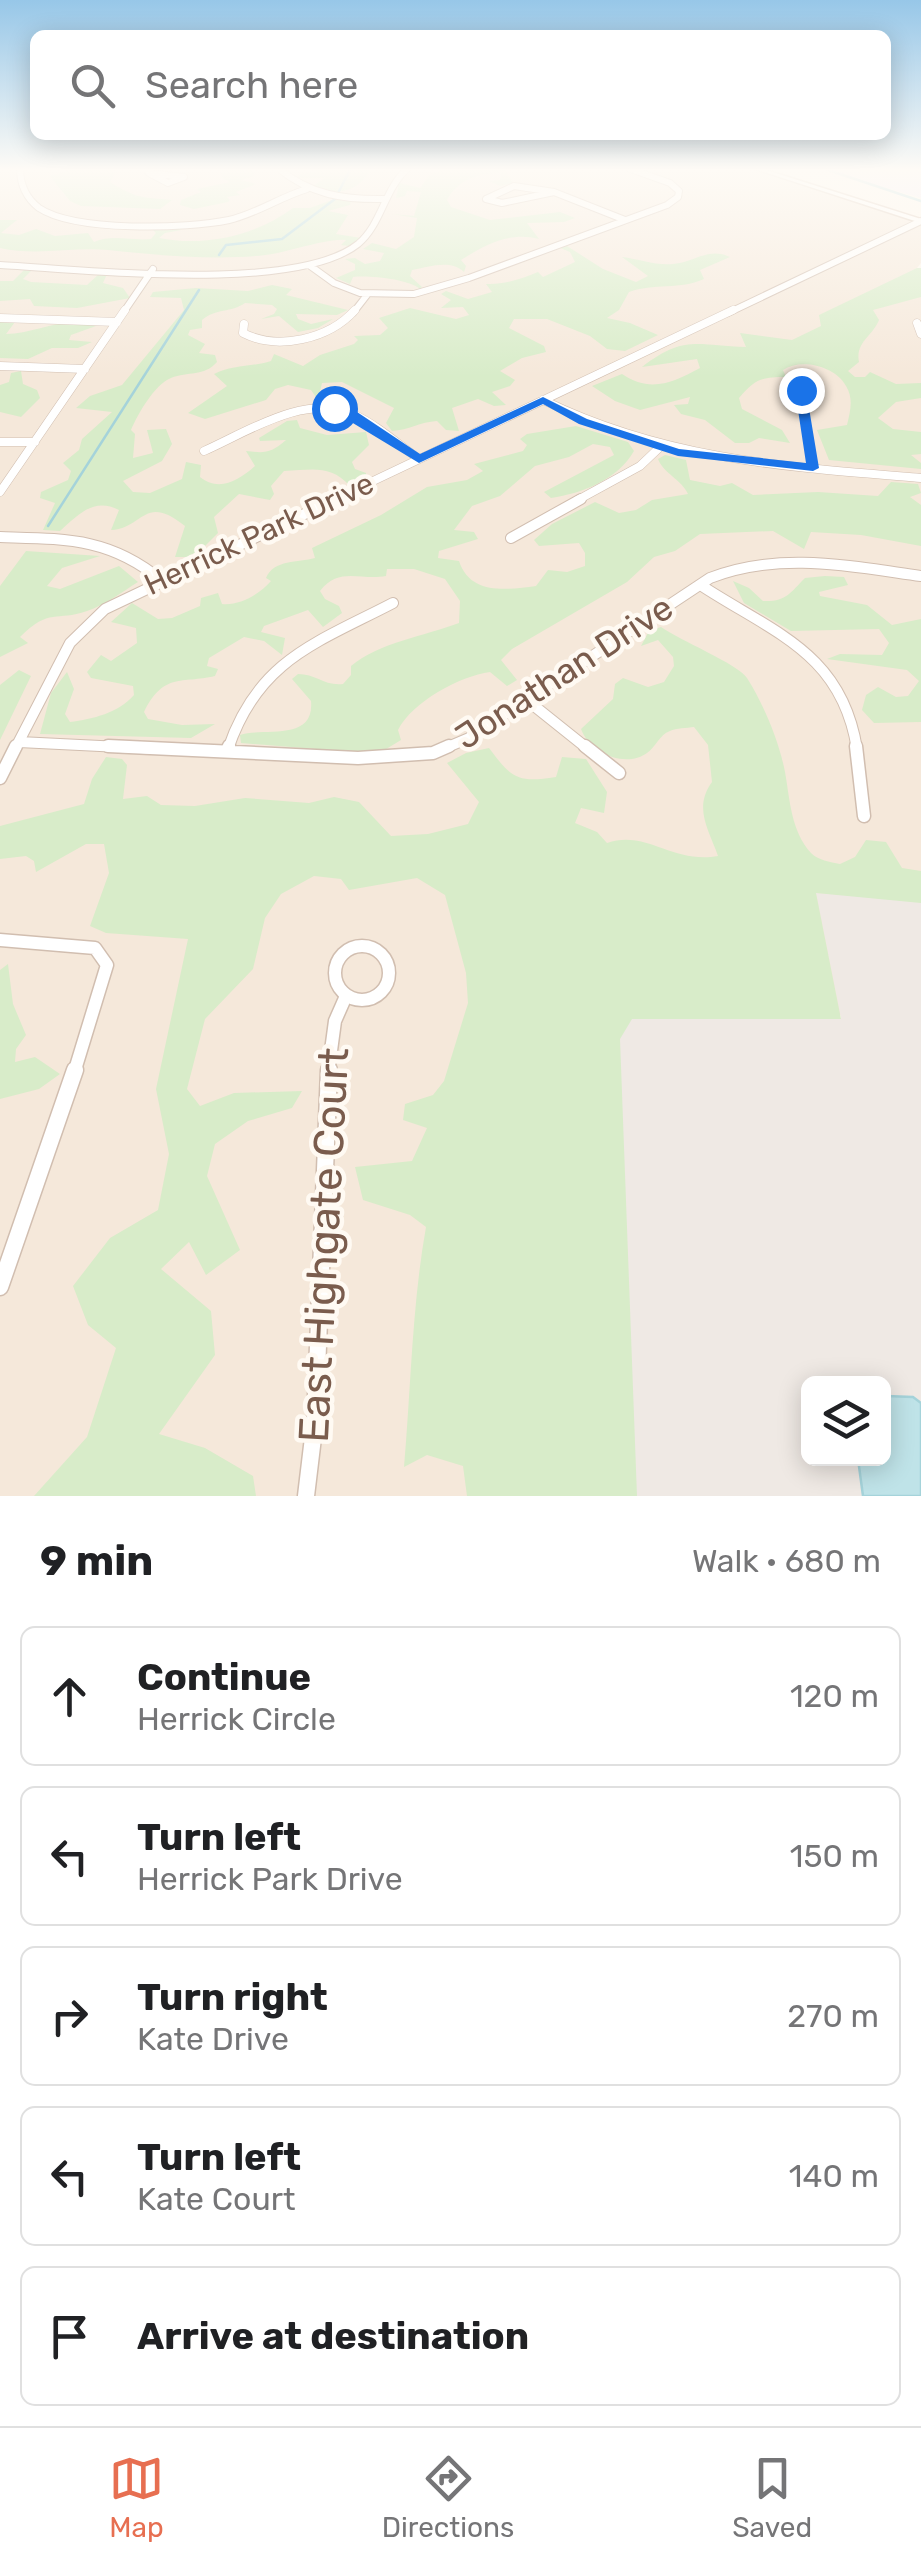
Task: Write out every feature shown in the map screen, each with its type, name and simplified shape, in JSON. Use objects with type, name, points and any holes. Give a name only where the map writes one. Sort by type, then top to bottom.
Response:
[{"type":"street","points":[[0,264],[252,272],[308,266],[336,257],[364,238]]},
{"type":"street","points":[[308,266],[332,284],[368,295],[406,296],[437,290],[578,238]]},
{"type":"street","name":"Herrick Park Drive","points":[[0,778],[78,632],[105,609],[885,238]]},
{"type":"street","points":[[0,492],[153,269]]},
{"type":"street","points":[[244,324],[243,334],[256,340],[313,334],[346,319],[368,295]]},
{"type":"street","points":[[0,318],[117,322]]},
{"type":"street","points":[[917,323],[921,334]]},
{"type":"street","points":[[0,366],[84,369]]},
{"type":"street","points":[[801,390],[813,468]]},
{"type":"street","points":[[543,400],[583,422],[706,458],[921,478]]},
{"type":"street","points":[[204,450],[299,412],[322,407],[353,415],[419,459]]},
{"type":"street","points":[[0,442],[35,442]]},
{"type":"street","points":[[511,538],[640,466],[660,447]]},
{"type":"street","points":[[0,537],[106,544],[134,557],[161,580]]},
{"type":"street","name":"Jonathan Drive","points":[[19,742],[358,758],[416,756],[470,738],[731,568],[772,562],[921,576]]},
{"type":"street","points":[[702,586],[796,646],[836,684],[851,719],[864,816]]},
{"type":"street","points":[[228,751],[246,703],[269,676],[290,660],[393,603]]},
{"type":"street","points":[[528,701],[619,773]]},
{"type":"street","points":[[0,940],[88,946],[102,952],[107,965],[99,999],[0,1286]]},
{"type":"street","name":"East Highgate Court","points":[[306,1496],[316,1421],[329,1058],[335,1021],[346,996]]},
{"type":"shaded area","points":[[0,238],[921,238],[921,263],[917,268],[921,280],[921,900],[503,1496],[0,1496]]},
{"type":"shaded area","points":[[816,893],[921,900],[921,1496],[615,1496],[607,1008],[841,1018]]},
{"type":"green space","points":[[0,238],[91,238],[94,242],[115,238],[361,238],[349,246],[341,245],[346,240],[338,240],[266,255],[219,257],[0,248]]},
{"type":"green space","points":[[413,238],[510,238],[461,260],[466,266],[464,272],[446,265],[412,270],[410,276],[420,289],[388,278],[353,277],[350,284],[336,278],[355,270],[355,264],[345,259],[355,258],[365,264],[380,261],[384,253],[363,249],[372,243],[396,249]]},
{"type":"green space","points":[[567,246],[603,269],[636,282],[648,276],[622,257],[667,264],[708,254],[730,257],[700,270],[704,279],[629,292],[619,310],[607,318],[658,335],[625,351],[607,349],[590,336],[547,319],[514,319],[509,328],[544,346],[546,352],[522,358],[500,371],[515,380],[510,386],[492,392],[506,405],[494,406],[478,399],[452,408],[459,431],[446,430],[437,421],[392,431],[386,423],[394,408],[342,382],[322,383],[318,400],[311,390],[288,385],[275,389],[266,400],[205,419],[188,413],[227,386],[214,374],[271,361],[274,354],[303,366],[320,355],[354,344],[358,340],[354,336],[380,335],[388,328],[379,318],[410,308],[456,319],[469,315],[463,307],[441,308],[451,300],[441,294],[446,291],[468,299],[492,292],[486,284],[538,272],[543,277],[575,262],[570,252],[558,247]]},
{"type":"green space","points":[[921,268],[921,297],[873,310],[879,320],[862,344],[859,362],[848,371],[855,377],[865,377],[870,372],[896,384],[921,383],[921,398],[896,402],[878,418],[893,429],[921,432],[921,454],[911,455],[921,463],[921,469],[829,460],[817,430],[847,425],[851,401],[841,379],[817,366],[790,366],[783,370],[786,377],[760,380],[739,398],[742,409],[782,430],[790,443],[759,438],[735,443],[705,420],[681,414],[674,405],[688,404],[690,397],[640,410],[615,401],[592,386],[622,374],[642,383],[661,384],[700,368],[697,359],[642,367],[681,346],[746,347],[740,333],[792,340],[821,326],[819,315]]},
{"type":"green space","points":[[24,270],[31,271],[23,279],[31,282],[87,285],[99,274],[107,274],[103,283],[123,288],[130,298],[77,308],[34,306],[30,299],[0,301],[0,281],[13,281]]},
{"type":"green space","points":[[272,285],[292,289],[286,295],[348,310],[337,315],[296,314],[298,319],[311,324],[333,319],[318,328],[298,332],[279,316],[261,319],[274,314],[277,309],[272,305],[245,303],[202,320],[202,328],[190,330],[188,335],[205,344],[199,353],[215,355],[217,362],[201,372],[171,378],[153,393],[131,430],[135,434],[133,458],[153,453],[147,430],[166,429],[172,444],[162,461],[123,481],[133,492],[150,493],[182,479],[186,462],[201,465],[200,477],[207,481],[228,483],[255,466],[246,451],[267,451],[286,440],[259,438],[287,421],[297,420],[300,428],[327,435],[366,432],[369,445],[352,462],[355,469],[366,473],[366,479],[350,486],[328,471],[284,471],[271,486],[274,494],[270,500],[239,494],[214,517],[218,533],[187,557],[175,557],[185,526],[161,512],[152,512],[111,530],[119,510],[94,506],[60,531],[43,530],[55,503],[40,498],[41,492],[68,480],[71,471],[63,463],[112,412],[76,408],[90,396],[122,385],[184,310],[181,298],[150,297],[153,292],[196,288],[248,291]]},
{"type":"green space","points":[[0,320],[15,322],[6,334],[73,322],[96,326],[71,335],[69,340],[92,342],[78,348],[52,348],[28,359],[0,358]]},
{"type":"green space","points":[[21,371],[23,384],[37,390],[40,398],[21,417],[0,412],[0,385],[9,382],[11,373]]},
{"type":"green space","points":[[576,426],[628,442],[634,451],[618,470],[598,484],[551,498],[544,492],[614,455],[610,447],[593,444],[569,457],[535,466],[500,496],[472,506],[454,530],[474,532],[478,539],[439,551],[438,558],[459,561],[471,580],[501,589],[536,586],[548,570],[567,572],[585,566],[585,553],[579,543],[539,546],[534,540],[552,524],[595,502],[619,513],[636,510],[652,500],[688,494],[658,459],[665,455],[686,460],[690,480],[720,486],[732,483],[753,495],[818,492],[878,496],[891,482],[918,484],[921,493],[910,497],[921,505],[921,546],[861,535],[811,532],[804,549],[773,531],[700,534],[675,551],[654,557],[627,582],[512,649],[501,660],[517,680],[507,686],[490,672],[478,674],[425,700],[398,730],[401,740],[378,754],[241,743],[240,735],[285,731],[305,723],[311,701],[292,679],[298,674],[343,684],[351,675],[351,666],[375,651],[459,623],[460,601],[445,579],[414,569],[387,569],[386,576],[343,577],[327,583],[320,591],[342,613],[323,627],[308,610],[264,626],[261,632],[285,638],[282,655],[264,641],[244,637],[209,658],[207,666],[218,669],[215,676],[174,682],[151,699],[144,712],[148,719],[182,725],[215,724],[191,738],[40,734],[51,693],[67,672],[74,689],[65,714],[70,722],[105,714],[134,695],[133,686],[91,678],[87,672],[101,655],[111,661],[137,643],[136,628],[111,622],[132,603],[158,619],[172,618],[200,606],[201,598],[218,593],[222,604],[242,601],[271,581],[266,578],[275,568],[315,558],[312,548],[381,515],[427,487],[467,480],[483,471],[474,464],[523,451],[527,445],[520,439],[527,434]]},
{"type":"green space","points":[[26,551],[100,556],[62,568],[47,586],[60,589],[119,566],[138,582],[94,608],[46,618],[20,637],[28,643],[0,657],[0,586]]},
{"type":"green space","points":[[844,577],[848,585],[819,592],[820,596],[867,605],[892,625],[921,619],[921,722],[874,723],[862,710],[866,695],[878,687],[896,697],[908,696],[919,681],[907,670],[827,659],[840,654],[882,655],[889,643],[879,629],[791,631],[744,603],[733,581],[749,588],[763,601],[771,601],[787,596],[805,578]]},
{"type":"green space","points":[[661,627],[747,678],[775,736],[795,825],[811,853],[840,864],[855,857],[866,840],[886,842],[902,868],[921,871],[921,903],[816,893],[841,1019],[632,1019],[620,1039],[637,1496],[467,1496],[463,1466],[427,1455],[404,1467],[426,1227],[410,1215],[363,1200],[355,1167],[412,1161],[427,1128],[403,1120],[405,1104],[433,1095],[444,1081],[468,1003],[466,973],[445,895],[417,878],[349,890],[341,879],[314,876],[281,894],[265,918],[253,969],[205,1019],[187,1089],[200,1106],[234,1093],[302,1091],[292,1108],[248,1121],[215,1144],[207,1176],[240,1250],[206,1275],[189,1242],[161,1269],[211,1311],[215,1355],[159,1434],[205,1448],[253,1476],[256,1496],[34,1496],[87,1437],[116,1348],[88,1325],[73,1286],[110,1238],[158,1210],[169,1154],[156,1089],[188,939],[106,933],[90,926],[109,873],[104,844],[86,844],[36,872],[34,861],[26,856],[0,859],[0,826],[84,804],[92,779],[106,757],[122,759],[127,765],[123,799],[147,796],[161,805],[195,806],[245,798],[309,803],[334,797],[359,802],[391,836],[428,834],[468,824],[479,802],[447,763],[466,753],[489,748],[510,772],[524,779],[556,777],[562,757],[586,759],[607,792],[604,813],[581,808],[575,823],[597,832],[607,843],[634,840],[687,855],[718,856],[703,810],[712,782],[708,745],[694,727],[666,733],[647,753],[629,759],[600,751],[581,729],[613,699],[615,684],[623,678],[648,687],[664,682],[674,666],[673,657],[658,640],[641,646],[649,631]]},
{"type":"green space","points":[[19,670],[31,676],[0,740],[0,685]]},
{"type":"green space","points":[[8,964],[13,1004],[26,1035],[16,1049],[15,1062],[35,1057],[60,1074],[39,1089],[0,1099],[0,970]]},
{"type":"water","points":[[891,1396],[913,1397],[921,1403],[921,1496],[863,1496],[859,1466],[891,1466]]},
{"type":"waterway","points":[[219,255],[226,245],[284,238]]},
{"type":"waterway","points":[[48,526],[199,290]]},
{"type":"route","points":[[334,408],[353,415],[419,459],[543,400],[583,422],[678,453],[813,468],[801,390]]}]
